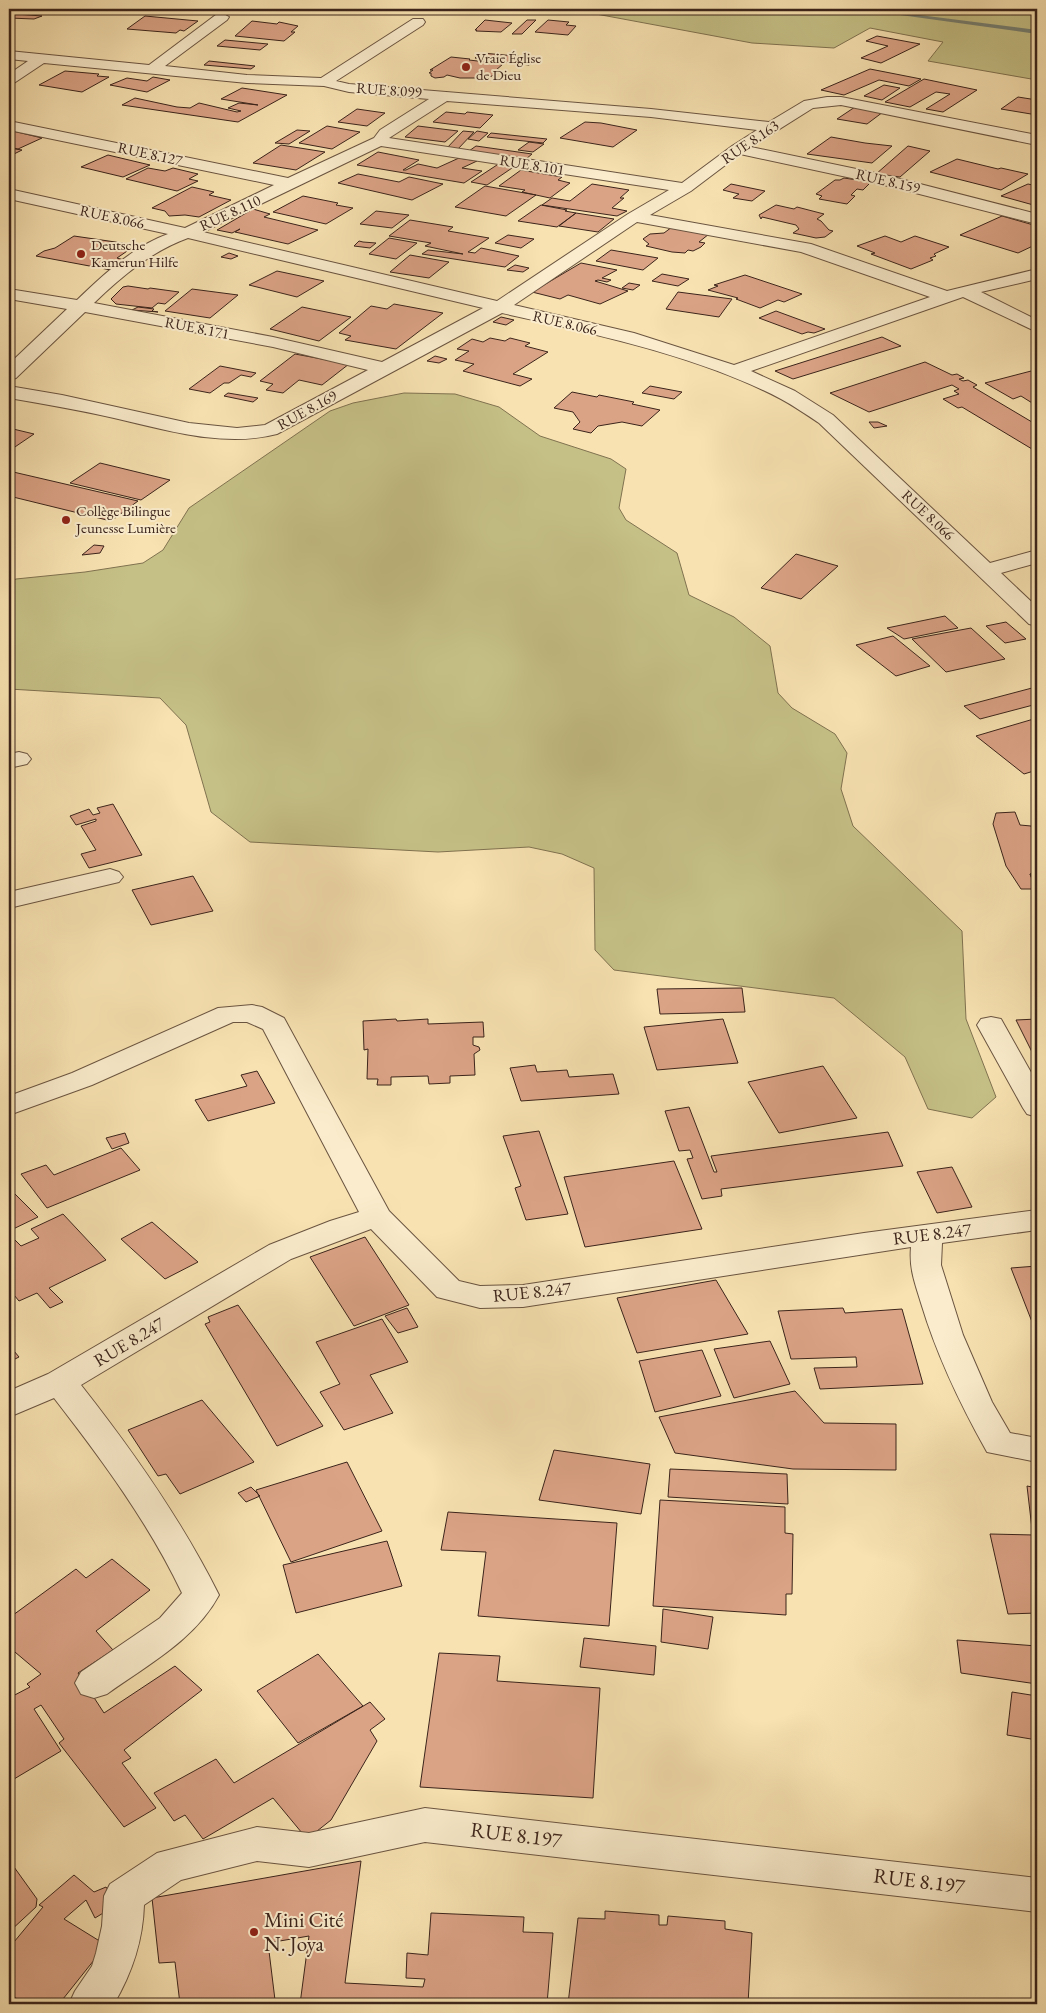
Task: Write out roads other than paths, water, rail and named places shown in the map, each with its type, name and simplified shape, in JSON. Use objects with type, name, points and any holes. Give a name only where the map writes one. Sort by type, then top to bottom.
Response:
[{"type":"street","points":[[153,69],[222,17]]},
{"type":"street","points":[[324,82],[418,22]]},
{"type":"street","name":"RUE 8.099","points":[[9,55],[247,79],[324,82],[349,88],[651,113],[770,128]]},
{"type":"street","points":[[9,80],[42,58]]},
{"type":"street","name":"RUE 8.110","points":[[9,374],[112,277],[161,242],[187,233],[379,141],[385,133],[446,95]]},
{"type":"street","name":"RUE 8.163","points":[[499,307],[634,217],[685,188],[737,149],[809,104],[841,101],[1037,140]]},
{"type":"street","name":"RUE 8.127","points":[[9,125],[292,184]]},
{"type":"street","name":"RUE 8.101","points":[[379,141],[685,188]]},
{"type":"street","name":"RUE 8.159","points":[[737,149],[884,180],[1037,219]]},
{"type":"street","name":"RUE 8.066","points":[[9,194],[187,233],[628,337],[734,371],[788,396],[826,419],[1037,619]]},
{"type":"street","points":[[634,217],[805,248],[947,297]]},
{"type":"street","points":[[734,371],[947,297],[1037,274]]},
{"type":"street","points":[[964,292],[1037,327]]},
{"type":"street","name":"RUE 8.171","points":[[9,294],[125,313],[273,342],[384,368]]},
{"type":"street","name":"RUE 8.169","points":[[9,392],[62,400],[189,430],[237,434],[270,430],[499,307]]},
{"type":"street","points":[[986,570],[1037,556]]},
{"type":"street","points":[[9,900],[110,877]]},
{"type":"street","points":[[9,1106],[82,1079],[228,1014],[252,1013],[274,1024],[376,1217]]},
{"type":"street","points":[[991,1025],[1037,1108]]},
{"type":"street","name":"RUE 8.247","points":[[9,1405],[60,1382],[280,1252],[341,1228],[376,1217],[448,1289],[480,1297],[523,1296],[1037,1220]]},
{"type":"street","points":[[927,1235],[925,1265],[947,1335],[976,1403],[999,1444],[1037,1450]]},
{"type":"street","points":[[60,1382],[100,1432],[150,1504],[184,1559],[201,1595],[173,1628],[94,1684]]},
{"type":"street","name":"RUE 8.197","points":[[90,2004],[116,1960],[124,1925],[124,1896],[171,1865],[257,1844],[309,1850],[425,1825],[1037,1895]]},
{"type":"waterway","points":[[860,9],[1037,32]]},
{"type":"place","name":"Vraie Église de Dieu","points":[[466,67]]},
{"type":"place","name":"Deutsche Kamerun Hilfe","points":[[81,254]]},
{"type":"place","name":"Collège Bilingue Jeunesse Lumière","points":[[66,520]]},
{"type":"place","name":"Mini Cité N. Joya","points":[[254,1932]]}]
